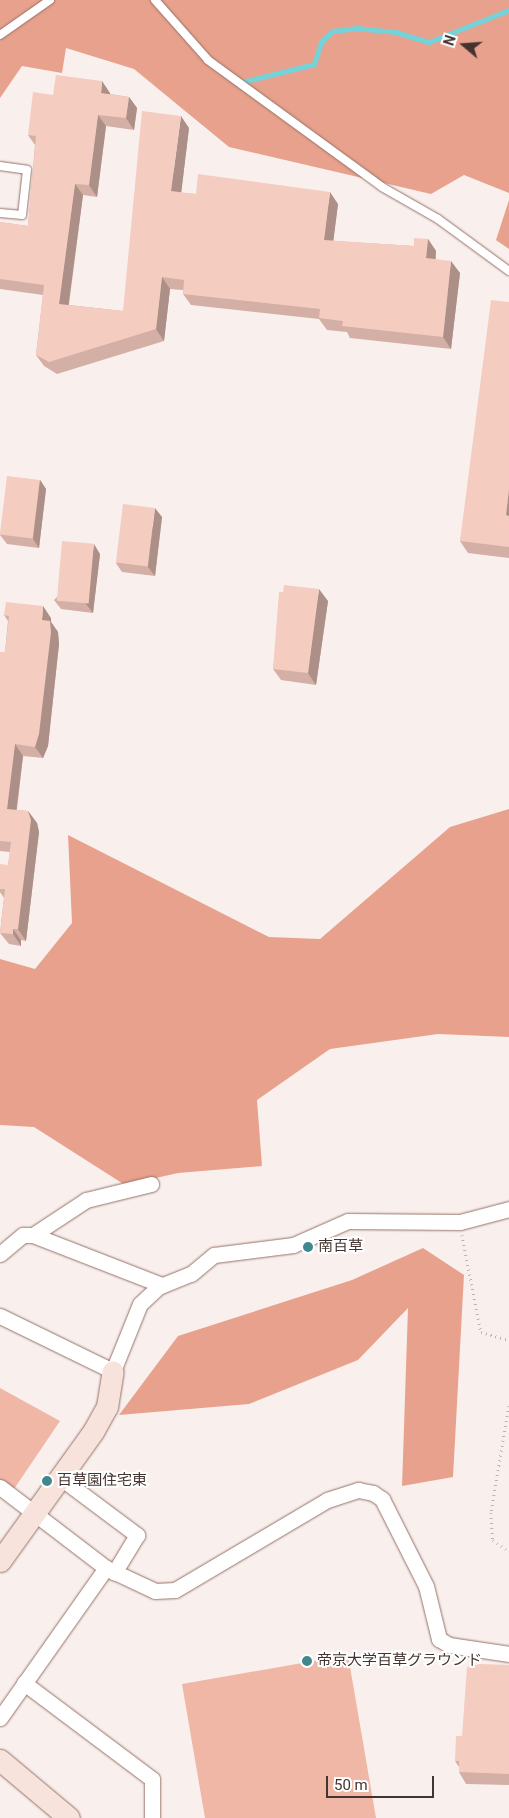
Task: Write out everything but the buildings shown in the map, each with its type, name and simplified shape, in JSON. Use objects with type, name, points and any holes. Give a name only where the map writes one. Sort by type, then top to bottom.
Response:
[{"type":"street","points":[[33,1235],[86,1200],[151,1184]]},
{"type":"street","points":[[0,1562],[107,1406],[113,1371],[140,1304],[162,1285],[231,1249],[268,1250],[293,1245],[348,1221],[460,1222],[509,1209]]},
{"type":"street","points":[[0,1254],[23,1235],[33,1235],[162,1285]]},
{"type":"street","points":[[0,1316],[113,1371]]},
{"type":"street","points":[[0,1718],[137,1536],[58,1476]]},
{"type":"street","points":[[0,1487],[110,1571],[155,1591],[175,1590],[327,1500],[358,1490],[373,1493],[382,1499],[423,1580],[439,1639],[449,1645],[509,1654]]},
{"type":"street","points":[[24,1684],[152,1779],[152,1818]]},
{"type":"street","points":[[0,1760],[69,1818]]},
{"type":"lane","points":[[0,35],[50,0]]},
{"type":"lane","points":[[155,0],[222,71],[509,271]]},
{"type":"lane","points":[[0,166],[28,170],[22,215],[0,213]]},
{"type":"path","points":[[460,1222],[481,1332],[509,1340]]},
{"type":"path","points":[[509,1406],[491,1513],[492,1540],[509,1551]]},
{"type":"shaded area","points":[[0,0],[509,0],[509,193],[464,175],[431,194],[229,147],[134,69],[66,48],[62,73],[22,66],[0,98]]},
{"type":"shaded area","points":[[509,200],[509,249],[496,240]]},
{"type":"shaded area","points":[[509,809],[509,1037],[438,1034],[330,1049],[257,1100],[262,1166],[178,1173],[125,1185],[34,1127],[0,1125],[0,959],[35,969],[72,923],[68,835],[269,937],[320,939],[450,827]]},
{"type":"shaded area","points":[[423,1248],[464,1275],[453,1477],[402,1486],[408,1308],[358,1360],[249,1404],[119,1415],[178,1336],[352,1280]]},
{"type":"shaded area","points":[[0,1388],[60,1421],[12,1492],[0,1483]]},
{"type":"shaded area","points":[[348,1655],[376,1818],[205,1818],[182,1684]]},
{"type":"waterway","points":[[242,82],[314,64],[321,42],[333,31],[357,28],[396,32],[429,42],[509,10]]},
{"type":"place","name":"南百草","points":[[308,1247]]},
{"type":"place","name":"百草園住宅東","points":[[47,1481]]},
{"type":"place","name":"帝京大学百草グラウンド","points":[[307,1661]]}]
